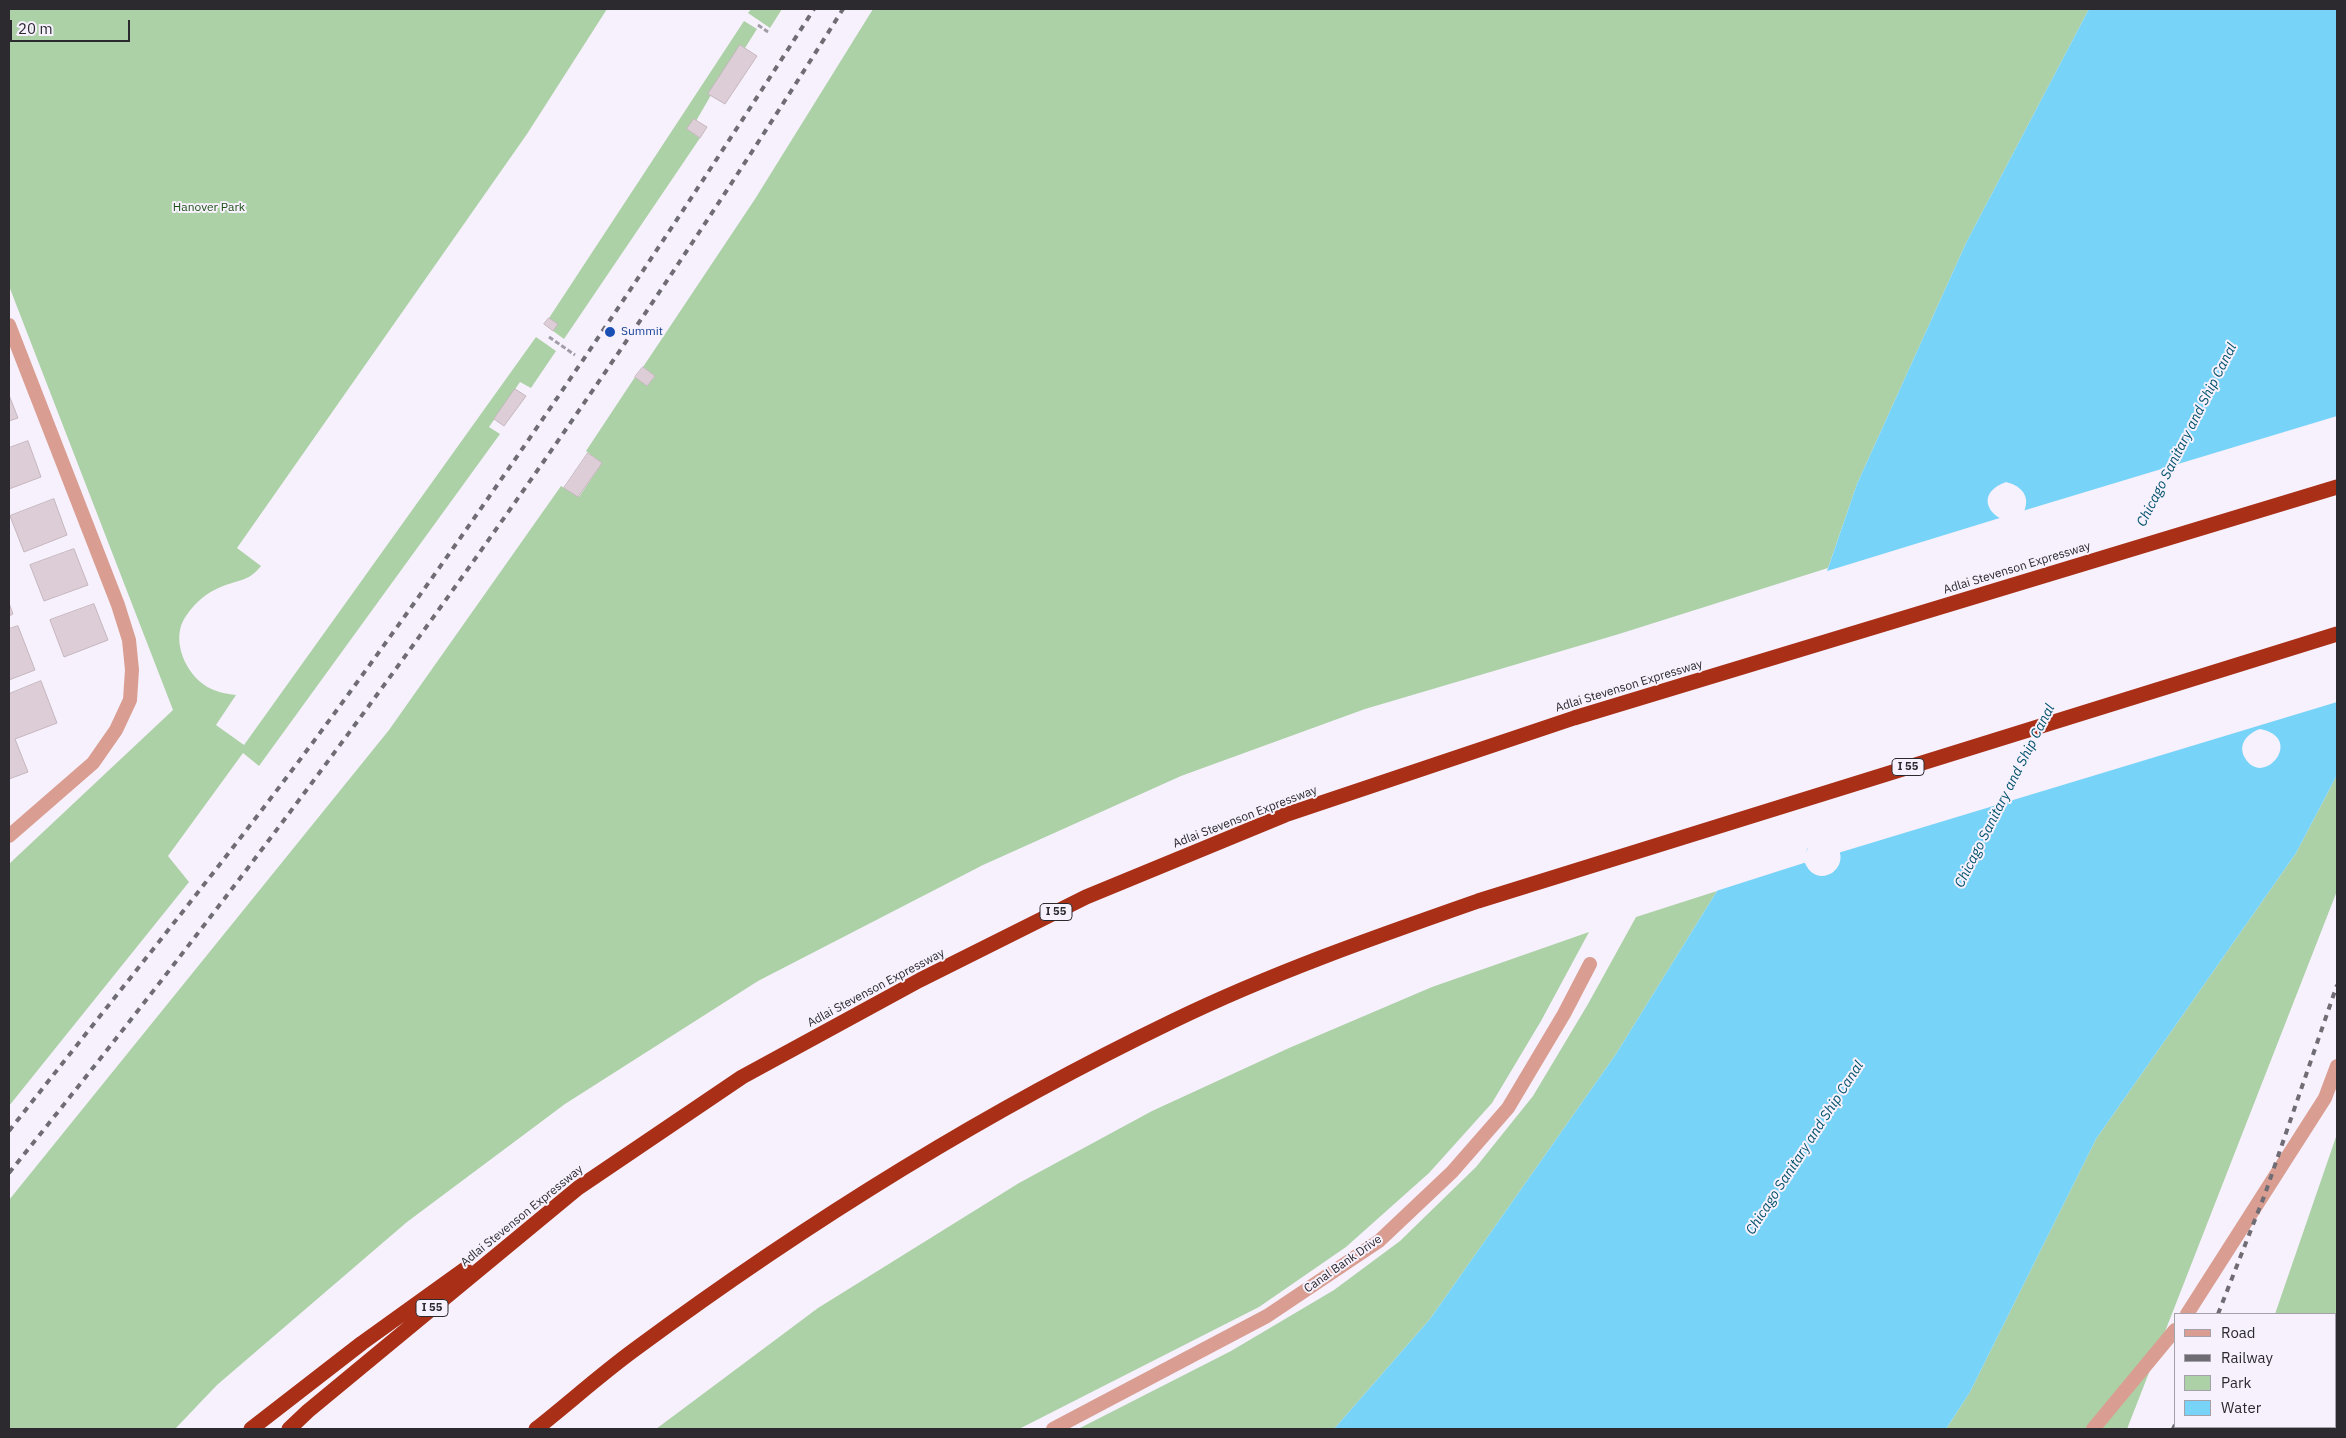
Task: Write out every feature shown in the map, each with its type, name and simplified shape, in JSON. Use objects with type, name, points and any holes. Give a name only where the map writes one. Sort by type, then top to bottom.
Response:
[{"type":"highway","name":"Adlai Stevenson Expressway","points":[[289,1429],[308,1411],[578,1188],[742,1077],[920,980],[1086,896],[1286,815],[1574,718],[2337,487]]},
{"type":"highway","name":"I 55","points":[[536,1429],[631,1352],[757,1262],[925,1155],[1049,1084],[1175,1020],[1340,949],[1478,901],[2337,634]]},
{"type":"highway","points":[[251,1429],[362,1343],[578,1188]]},
{"type":"street","points":[[9,325],[118,604],[129,640],[132,670],[130,700],[116,730],[94,763],[9,836]]},
{"type":"street","name":"Canal Bank Drive","points":[[1053,1429],[1268,1316],[1379,1241],[1452,1172],[1508,1108],[1564,1014],[1590,964]]},
{"type":"street","points":[[2188,1313],[2325,1098],[2337,1066]]},
{"type":"street","points":[[2093,1429],[2174,1331]]},
{"type":"path","points":[[758,25],[768,32]]},
{"type":"path","points":[[549,337],[575,355]]},
{"type":"green space","name":"Hanover Park","points":[[9,9],[607,9],[527,134],[237,548],[261,566],[248,577],[218,588],[206,595],[195,604],[186,616],[180,633],[180,643],[181,652],[190,670],[196,678],[210,689],[236,695],[216,725],[244,745],[536,337],[556,351],[531,388],[520,382],[489,427],[500,434],[259,766],[243,753],[168,856],[189,882],[9,1106],[9,864],[173,710],[9,286]]},
{"type":"green space","points":[[751,9],[782,9],[770,28],[748,13]]},
{"type":"green space","points":[[873,9],[2089,9],[1967,241],[1857,484],[1828,568],[1619,634],[1365,709],[1181,776],[983,865],[758,981],[565,1104],[407,1222],[217,1385],[175,1429],[9,1429],[9,1200],[389,730],[561,486],[579,497],[602,463],[586,451],[635,377],[647,386],[655,376],[643,367],[755,199]]},
{"type":"green space","points":[[744,21],[757,29],[745,48],[740,45],[696,121],[694,119],[687,129],[700,138],[564,339],[553,331],[557,324],[549,318]]},
{"type":"green space","points":[[2337,775],[2337,891],[2127,1429],[1946,1429],[1970,1392],[2096,1139],[2296,853]]},
{"type":"green space","points":[[1717,891],[1616,1054],[1430,1319],[1334,1429],[1078,1429],[1231,1351],[1334,1290],[1400,1241],[1476,1167],[1533,1096],[1588,1004],[1636,917]]},
{"type":"green space","points":[[1589,932],[1541,1021],[1492,1103],[1429,1173],[1346,1247],[1259,1307],[1019,1429],[656,1429],[818,1308],[1019,1183],[1152,1111],[1289,1048],[1432,987]]},
{"type":"green space","points":[[2337,1134],[2337,1429],[2234,1429],[2336,1428],[2336,1313],[2275,1313]]},
{"type":"water","name":"Chicago Sanitary and Ship Canal","points":[[2089,9],[2337,9],[2337,775],[2296,853],[2096,1139],[1970,1392],[1946,1429],[1334,1429],[1430,1319],[1616,1054],[1717,891],[1857,484],[1967,241]],"holes":[[[2006,482],[2019,488],[2026,499],[2025,509],[2019,518],[2011,521],[2002,519],[1994,514],[1989,506],[1988,498],[1993,489]],[[2260,729],[2273,734],[2280,742],[2280,750],[2270,765],[2261,768],[2253,766],[2245,758],[2242,748],[2245,740],[2251,733]],[[1812,840],[1831,840],[1839,849],[1841,858],[1838,867],[1832,873],[1825,876],[1817,875],[1809,869],[1803,858]]]},
{"type":"pier","points":[[2337,416],[2337,702],[1838,853],[1836,847],[1830,842],[1821,840],[1813,843],[1807,849],[1805,857],[1807,862],[1713,892],[1824,572],[2003,517],[2007,518],[2019,512]]},
{"type":"building","points":[[740,45],[757,56],[725,104],[708,94]]},
{"type":"building","points":[[694,119],[707,127],[700,138],[687,129]]},
{"type":"building","points":[[549,318],[558,324],[553,331],[544,324]]},
{"type":"building","points":[[643,367],[655,376],[647,386],[635,377]]},
{"type":"building","points":[[515,389],[526,396],[504,426],[494,419]]},
{"type":"building","points":[[9,395],[18,418],[9,421]]},
{"type":"building","points":[[28,441],[41,477],[9,489],[9,448]]},
{"type":"building","points":[[588,453],[602,463],[578,497],[564,488]]},
{"type":"building","points":[[54,499],[67,535],[24,552],[10,516]]},
{"type":"building","points":[[74,549],[88,585],[44,601],[30,565]]},
{"type":"building","points":[[9,603],[13,614],[9,616]]},
{"type":"building","points":[[94,604],[108,640],[64,657],[50,620]]},
{"type":"building","points":[[18,626],[35,670],[9,680],[9,629]]},
{"type":"building","points":[[41,681],[57,723],[15,739],[28,772],[9,779],[9,694]]},
{"type":"railway","points":[[9,1131],[267,803],[350,692],[529,440],[814,9]]},
{"type":"railway","points":[[9,1173],[121,1033],[230,891],[338,748],[443,603],[547,457],[648,309],[747,160],[843,9]]},
{"type":"railway","points":[[2218,1313],[2265,1194],[2337,985]]},
{"type":"place","name":"Summit","points":[[610,332]]}]
